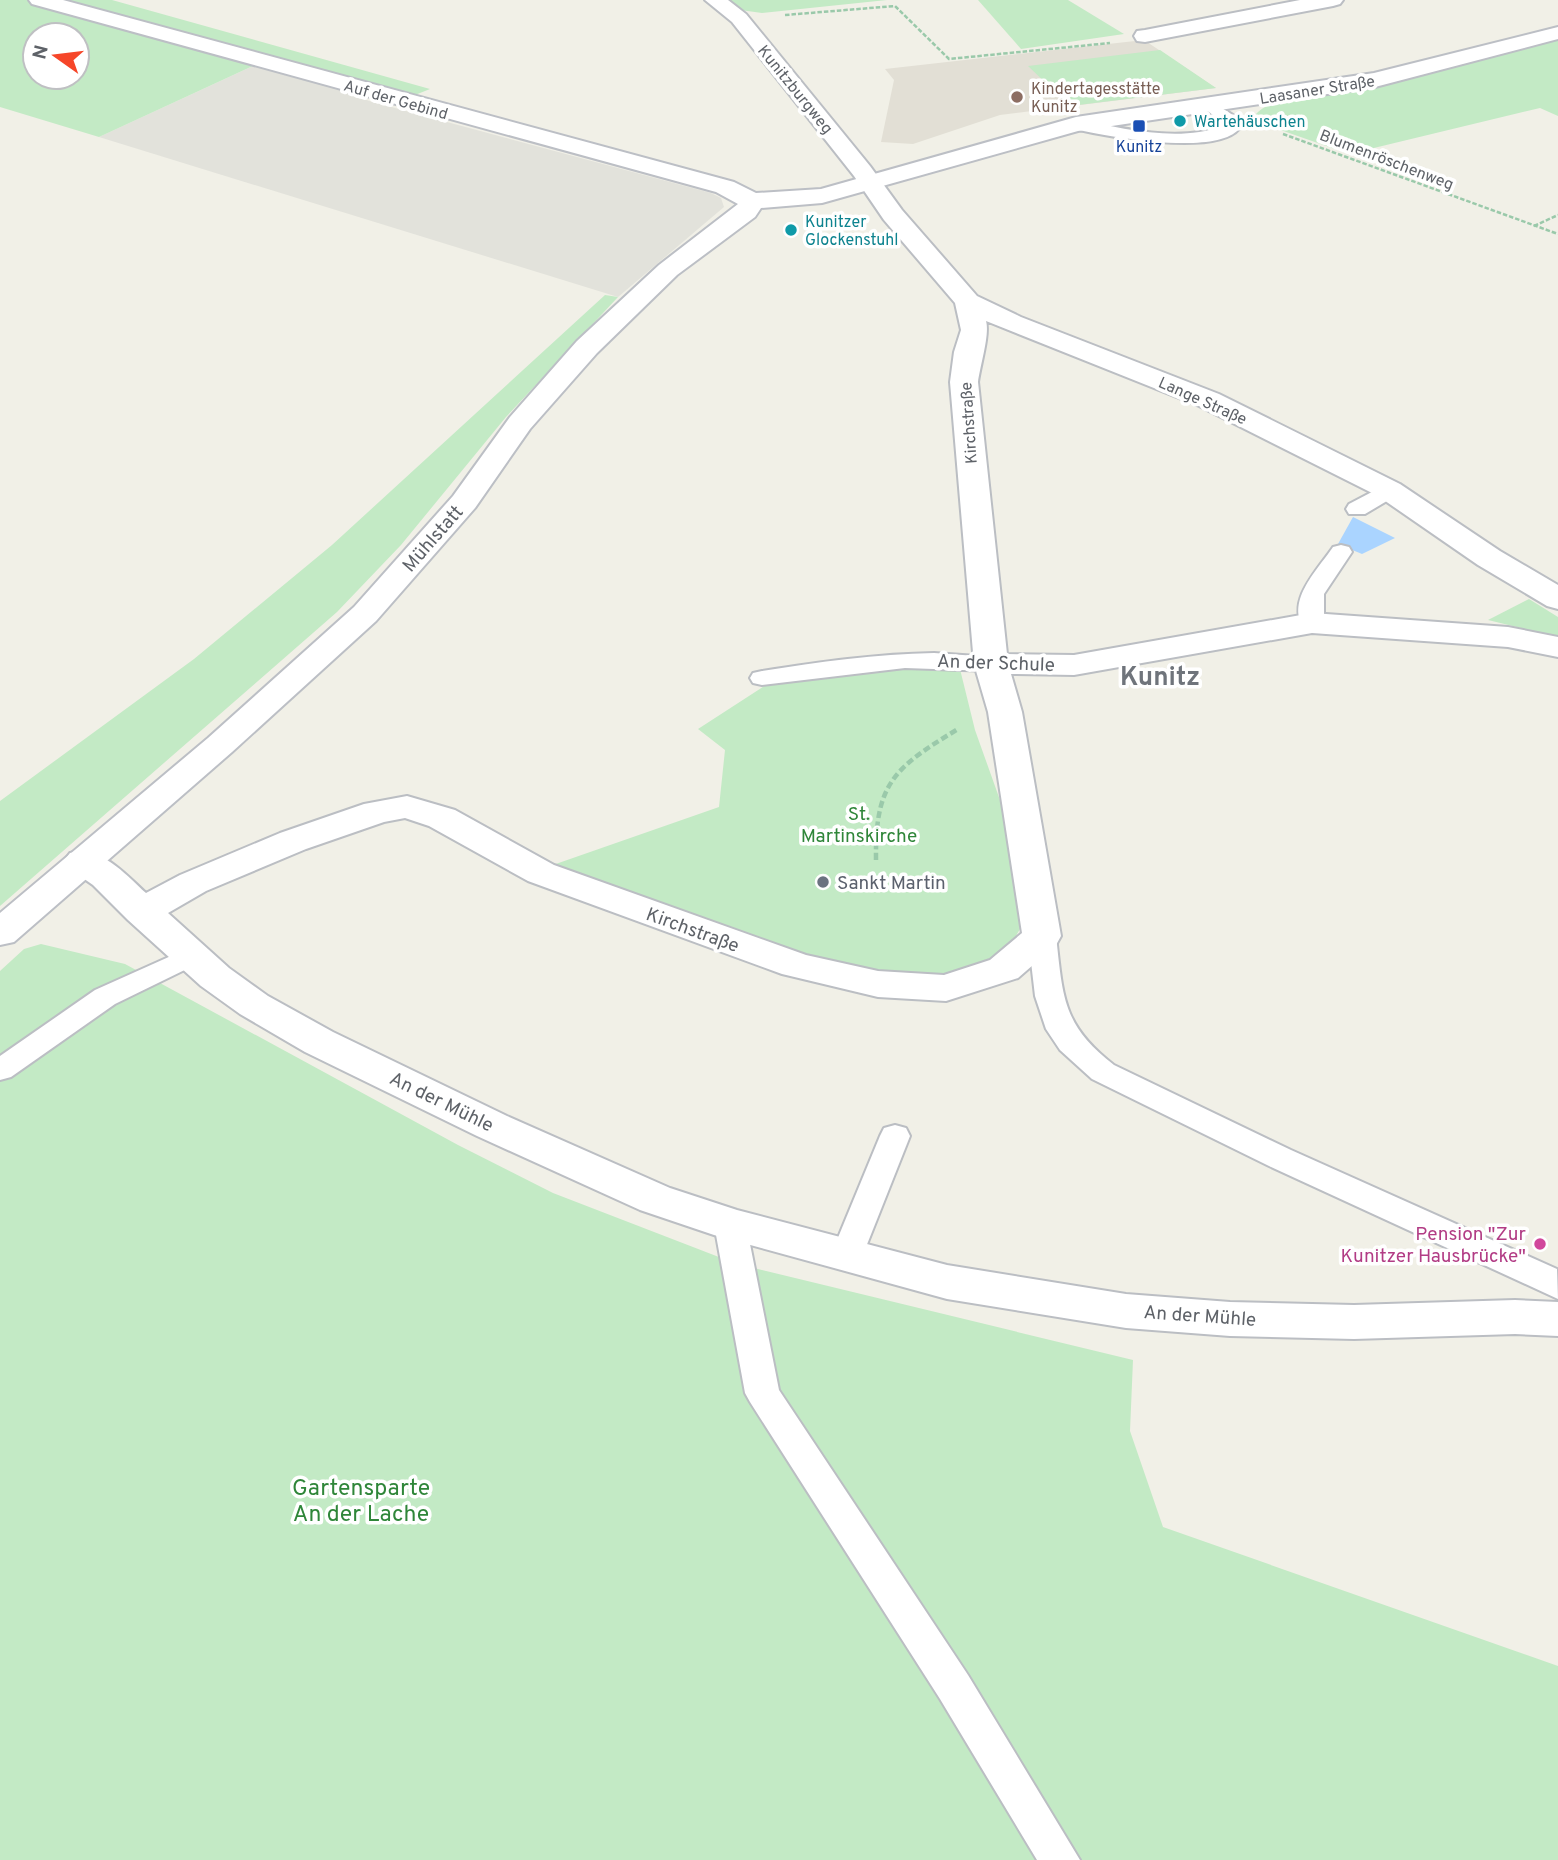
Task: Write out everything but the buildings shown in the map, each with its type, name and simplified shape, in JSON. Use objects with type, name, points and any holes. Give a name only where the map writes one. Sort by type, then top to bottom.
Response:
[{"type":"street","name":"Auf der Gebind","points":[[39,0],[725,187],[752,201]]},
{"type":"street","name":"Kunitzburgweg","points":[[715,0],[739,18],[870,184]]},
{"type":"street","points":[[1145,36],[1332,0]]},
{"type":"street","name":"Laasaner Straße","points":[[870,184],[913,168],[1076,124],[1376,80],[1558,33]]},
{"type":"street","points":[[752,201],[822,196],[870,184]]},
{"type":"street","name":"Lange Straße","points":[[870,184],[968,302],[1011,323],[1209,400],[1389,490],[1489,558],[1558,599]]},
{"type":"street","name":"Mühlstatt","points":[[0,933],[220,745],[365,614],[464,502],[520,423],[587,347],[668,270],[746,212],[752,201]]},
{"type":"street","name":"Kirchstraße","points":[[141,912],[193,883],[293,841],[377,812],[407,807],[442,818],[541,873],[796,965],[878,984],[946,988],[1004,969],[1042,936],[1005,712],[991,664],[964,382],[968,352],[975,330],[968,302]]},
{"type":"street","name":"An der Schule","points":[[991,664],[1074,665],[1312,623],[1508,637],[1558,647]]},
{"type":"street","name":"An der Mühle","points":[[83,861],[106,877],[141,912],[215,977],[254,1005],[319,1042],[492,1126],[655,1199],[730,1224],[947,1282],[1126,1311],[1230,1319],[1354,1322],[1515,1317],[1558,1319]]},
{"type":"lane","points":[[1076,124],[1122,133],[1199,136],[1221,134],[1231,129],[1230,121],[1209,105]]},
{"type":"lane","points":[[1357,509],[1389,490]]},
{"type":"lane","points":[[1312,623],[1312,594],[1340,552]]},
{"type":"lane","name":"An der Schule","points":[[762,678],[839,666],[949,658],[991,664]]},
{"type":"lane","points":[[1042,936],[1049,1000],[1060,1030],[1080,1056],[1091,1064],[1280,1158],[1545,1278],[1558,1287]]},
{"type":"lane","points":[[0,1070],[106,997],[191,956]]},
{"type":"lane","points":[[846,1257],[895,1136]]},
{"type":"lane","points":[[730,1224],[762,1393],[954,1686],[1060,1860]]},
{"type":"path","points":[[739,18],[895,6],[949,59],[1090,46]]},
{"type":"path","name":"Blumenröschenweg","points":[[1230,121],[1288,136],[1558,234]]},
{"type":"path","points":[[1533,226],[1558,215]]},
{"type":"path","points":[[876,860],[878,809],[889,787],[906,765],[959,729],[1005,712]]},
{"type":"shaded area","name":"Kindertagesstätte Kunitz","points":[[1144,40],[1216,88],[1000,115],[913,144],[881,142],[894,80],[885,69]]},
{"type":"shaded area","points":[[255,65],[339,89],[369,101],[711,193],[721,198],[724,207],[618,297],[99,137]]},
{"type":"green space","points":[[0,0],[112,0],[430,89],[410,97],[272,57],[99,137],[0,107]]},
{"type":"green space","points":[[723,0],[887,0],[762,13],[733,9]]},
{"type":"green space","points":[[978,0],[1068,0],[1124,34],[1021,49]]},
{"type":"green space","points":[[1558,40],[1558,116],[1540,108],[1349,154],[1258,122],[1254,118],[1259,111],[1277,103],[1390,82]]},
{"type":"green space","points":[[1160,50],[1216,88],[1070,106],[1028,66]]},
{"type":"green space","points":[[605,295],[618,297],[506,417],[401,545],[337,612],[0,906],[0,801],[194,659],[332,545]]},
{"type":"green space","points":[[1529,599],[1558,617],[1558,637],[1488,620]]},
{"type":"green space","name":"St. Martinskirche","points":[[959,665],[975,730],[1016,845],[1020,929],[1004,956],[942,976],[884,973],[774,947],[550,866],[719,807],[725,750],[698,729],[766,685],[846,672]]},
{"type":"green space","name":"Gartensparte An der Lache","points":[[41,944],[125,964],[458,1145],[553,1193],[737,1264],[1133,1360],[1130,1431],[1163,1527],[1558,1666],[1558,1860],[0,1860],[0,971],[24,949]]},
{"type":"water","points":[[1353,517],[1395,538],[1362,554],[1338,544]]},
{"type":"place","name":"Kindertagesstätte Kunitz","points":[[1017,97]]},
{"type":"place","name":"Wartehäuschen","points":[[1180,121]]},
{"type":"place","name":"Kunitz","points":[[1139,126]]},
{"type":"place","name":"Kunitzer Glockenstuhl","points":[[791,230]]},
{"type":"place","name":"Sankt Martin","points":[[823,882]]},
{"type":"place","name":"Pension \"Zur Kunitzer Hausbrücke\"","points":[[1540,1244]]},
{"type":"district","name":"Kunitz","points":[[1160,676]]}]
